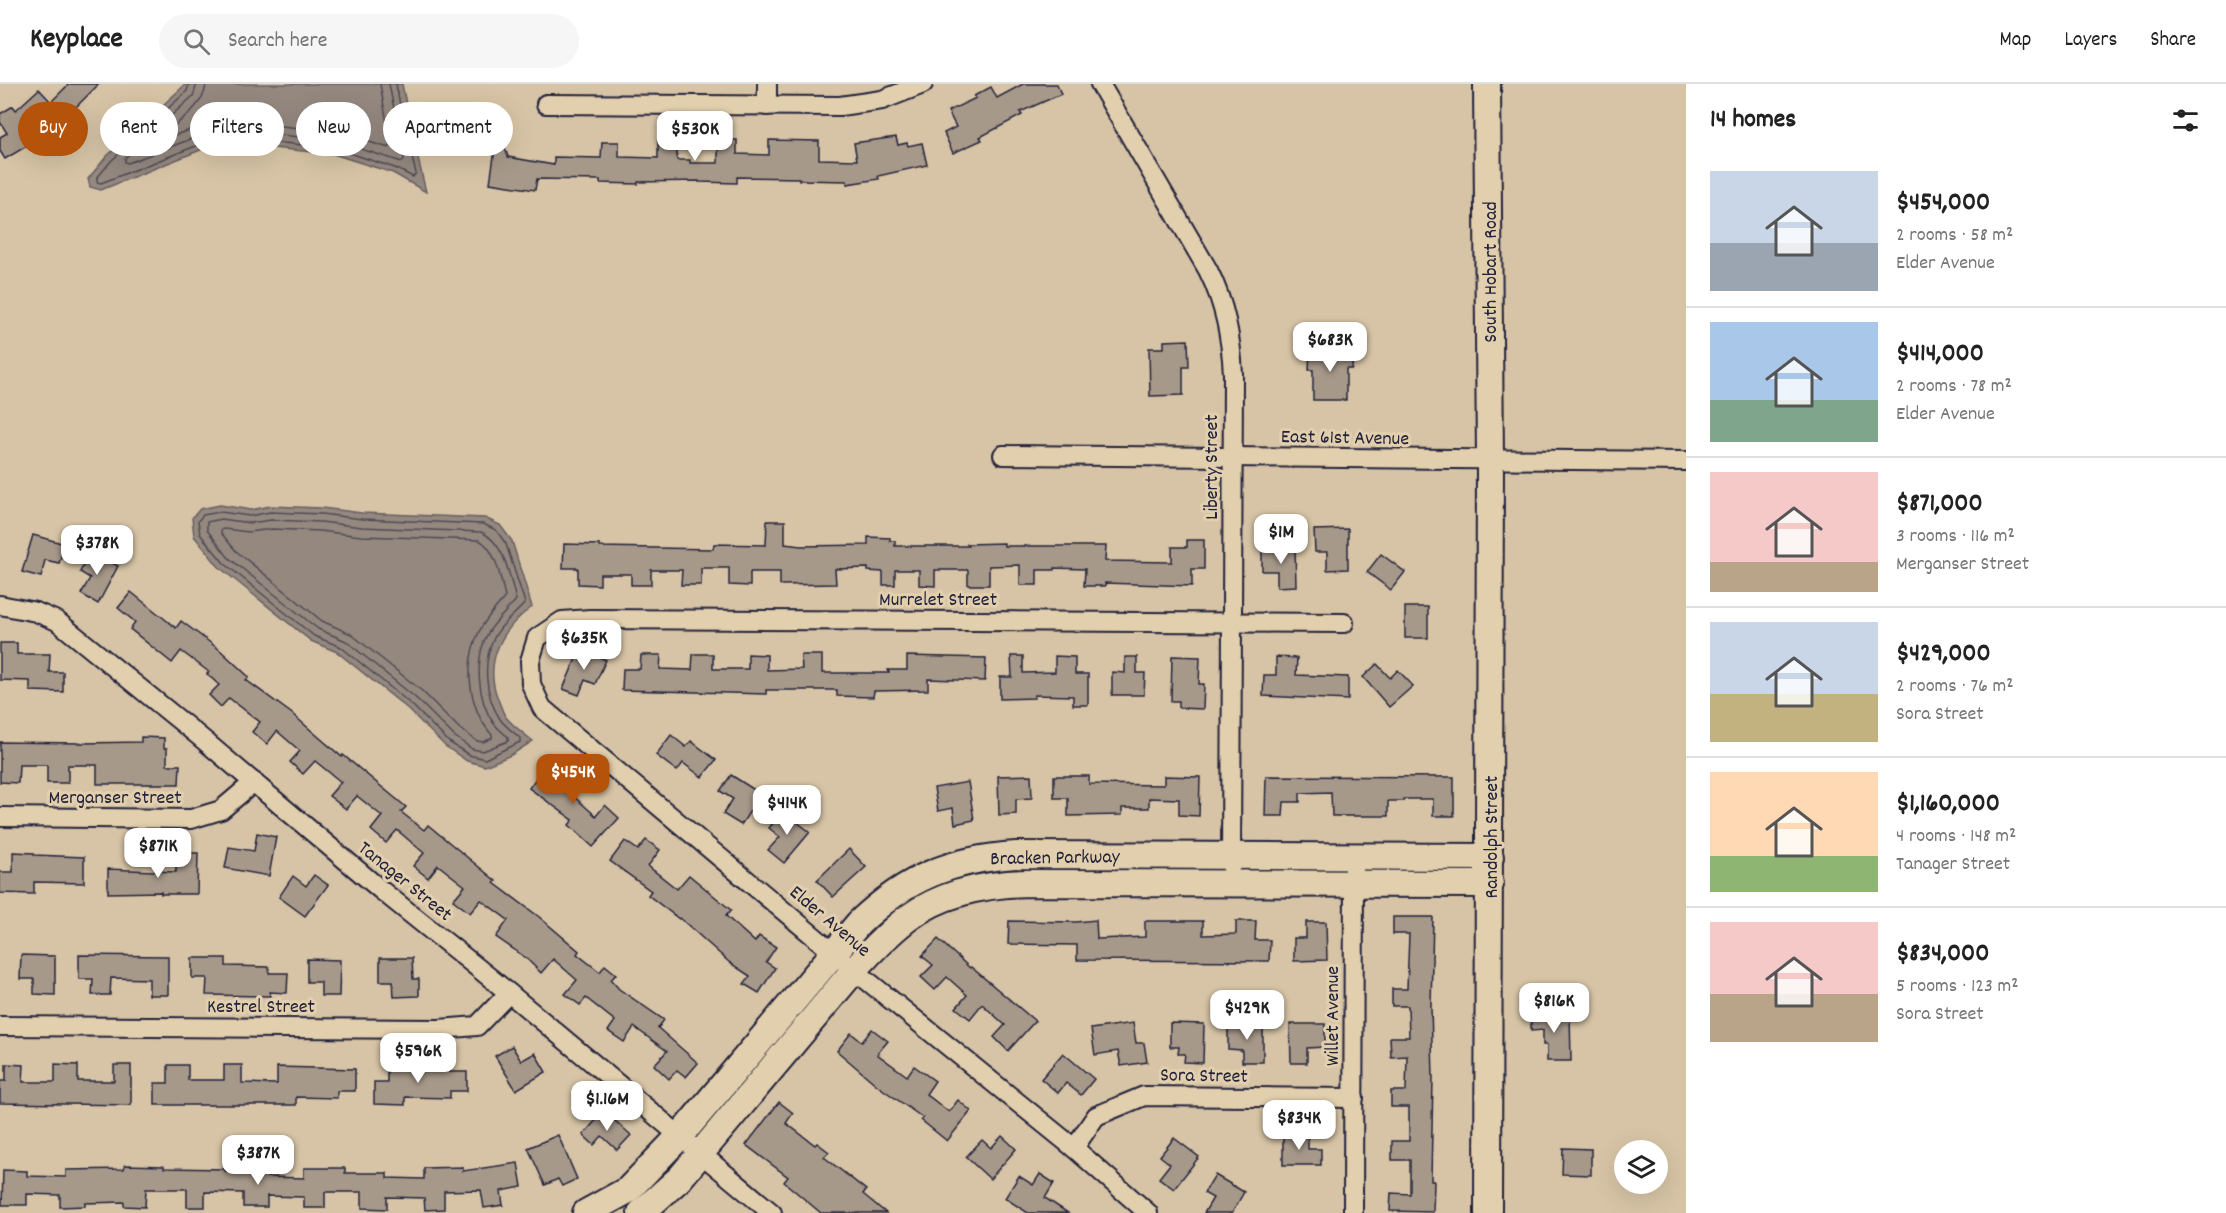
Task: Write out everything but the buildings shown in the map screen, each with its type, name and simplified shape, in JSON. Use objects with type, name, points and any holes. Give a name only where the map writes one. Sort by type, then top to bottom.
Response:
[{"type":"street","points":[[767,84],[767,106]]},
{"type":"street","points":[[546,104],[767,106],[862,104],[898,95],[923,84]]},
{"type":"street","name":"Liberty Street","points":[[1100,84],[1217,289],[1229,326],[1232,349],[1233,457],[1231,883]]},
{"type":"street","name":"South Hobart Road","points":[[1487,84],[1490,460]]},
{"type":"street","name":"East 61st Avenue","points":[[1003,455],[1686,461]]},
{"type":"street","name":"Randolph Street","points":[[1488,1213],[1490,460]]},
{"type":"street","name":"Tanager Street","points":[[0,604],[36,612],[57,621],[772,1213]]},
{"type":"street","name":"Murrelet Street","points":[[537,638],[562,621],[590,619],[1344,623]]},
{"type":"street","name":"Elder Avenue","points":[[537,638],[530,661],[531,684],[542,708],[854,970],[1074,1148],[1148,1213]]},
{"type":"street","name":"Merganser Street","points":[[0,818],[191,819],[221,810],[254,782]]},
{"type":"street","name":"Bracken Parkway","points":[[586,1213],[628,1190],[680,1136],[833,952],[865,917],[893,894],[919,878],[957,863],[978,858],[1016,855],[1490,856]]},
{"type":"street","name":"Willet Avenue","points":[[1353,1213],[1354,856]]},
{"type":"street","name":"Bracken Parkway","points":[[641,1213],[680,1178],[880,942],[910,916],[970,890],[1028,883],[1490,884]]},
{"type":"street","name":"Kestrel Street","points":[[0,1026],[439,1029],[477,1026],[509,993]]},
{"type":"street","name":"Sora Street","points":[[1074,1148],[1096,1116],[1144,1096],[1353,1098]]},
{"type":"water","points":[[186,84],[402,84],[406,102],[383,102],[383,156],[417,156],[426,192],[393,173],[339,156],[371,156],[371,102],[296,102],[296,150],[284,149],[284,102],[190,102],[190,154],[101,190],[90,187],[88,179],[107,156],[178,156],[178,102],[166,102]]},
{"type":"water","points":[[220,505],[251,510],[270,506],[322,508],[362,513],[485,518],[500,525],[512,541],[532,607],[512,625],[498,647],[494,659],[494,685],[505,716],[533,741],[511,755],[485,766],[467,761],[445,746],[408,709],[337,652],[311,641],[219,567],[194,536],[192,518],[200,509]]}]
